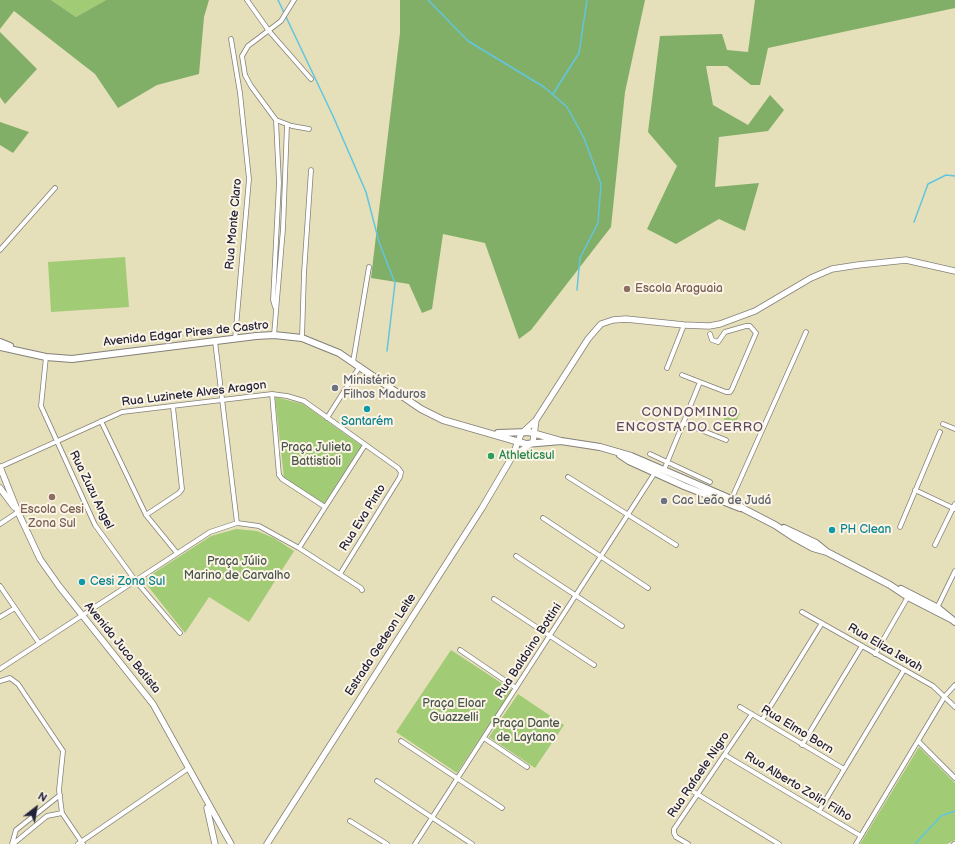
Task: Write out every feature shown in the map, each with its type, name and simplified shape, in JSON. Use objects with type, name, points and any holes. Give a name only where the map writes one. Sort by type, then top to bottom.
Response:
[{"type":"main road","name":"Estrada Gedeon Leite","points":[[267,844],[512,458],[524,432],[536,420],[588,339],[601,324],[613,320],[626,319],[684,326],[709,326],[731,322],[755,311],[811,278],[832,269],[906,260],[955,271]]},
{"type":"main road","name":"Avenida Edgar Pires de Castro","points":[[0,348],[46,357],[72,359],[274,335],[302,338],[339,353],[421,409],[443,420],[531,445],[561,441]]},
{"type":"main road","name":"Avenida Edgar Pires de Castro","points":[[0,342],[25,352]]},
{"type":"main road","name":"Estrada Gedeon Leite","points":[[512,458],[531,445],[535,438],[536,420]]},
{"type":"main road","name":"Avenida Edgar Pires de Castro","points":[[494,434],[524,432],[535,433],[561,441],[600,448],[617,453],[629,461],[659,470],[730,502],[794,534],[813,548],[827,552],[937,610],[953,620]]},
{"type":"main road","name":"Avenida Juca Batista","points":[[0,467],[18,512],[40,559],[59,586],[154,704],[205,800],[231,844]]},
{"type":"main road","name":"Avenida Edgar Pires de Castro","points":[[659,470],[730,502]]},
{"type":"main road","points":[[0,488],[6,489],[8,484]]},
{"type":"main road","name":"Avenida Juca Batista","points":[[0,488],[18,512]]},
{"type":"main road","name":"Avenida Juca Batista","points":[[205,800],[215,844]]},
{"type":"main road","name":"Avenida Juca Batista","points":[[223,831],[228,844]]},
{"type":"street","points":[[247,0],[269,31],[310,79]]},
{"type":"street","points":[[294,0],[281,21],[248,46],[242,56],[245,75],[276,120],[287,125],[309,129]]},
{"type":"street","name":"Rua Monte Claro","points":[[231,39],[240,93],[249,179],[235,339]]},
{"type":"street","points":[[275,308],[273,300],[279,183],[276,120]]},
{"type":"street","points":[[274,335],[275,308],[279,289],[283,229],[287,125]]},
{"type":"street","points":[[302,338],[304,272],[311,170]]},
{"type":"street","points":[[0,250],[54,188]]},
{"type":"street","points":[[276,229],[283,229]]},
{"type":"street","points":[[353,362],[369,267]]},
{"type":"street","points":[[667,368],[684,326]]},
{"type":"street","points":[[682,375],[726,392],[730,392],[756,334],[750,326],[746,326],[725,332],[718,342],[712,340],[710,334]]},
{"type":"street","points":[[730,502],[806,332]]},
{"type":"street","points":[[215,341],[237,523]]},
{"type":"street","name":"Rua Zuzu Angel","points":[[46,357],[41,406],[95,525],[135,580],[180,633]]},
{"type":"street","points":[[327,418],[360,366]]},
{"type":"street","name":"Rua Baldoino Bottini","points":[[415,844],[628,516],[659,470],[667,462],[700,382]]},
{"type":"street","points":[[272,394],[279,475],[282,479],[325,507]]},
{"type":"street","name":"Rua Luzinete Alves Aragon","points":[[0,467],[122,412],[272,394],[287,396],[304,401],[398,468],[401,472]]},
{"type":"street","points":[[146,515],[179,493],[182,489],[173,407]]},
{"type":"street","points":[[101,421],[146,515],[177,553]]},
{"type":"street","points":[[683,423],[726,440]]},
{"type":"street","points":[[943,424],[955,429]]},
{"type":"street","points":[[900,527],[940,432]]},
{"type":"street","points":[[299,548],[365,445]]},
{"type":"street","points":[[650,454],[710,482]]},
{"type":"street","name":"Rua Eva Pinto","points":[[340,574],[400,477],[401,472]]},
{"type":"street","points":[[568,477],[676,546]]},
{"type":"street","points":[[915,490],[954,507],[936,545]]},
{"type":"street","points":[[0,524],[18,512]]},
{"type":"street","points":[[543,518],[648,588]]},
{"type":"street","points":[[0,669],[210,532],[237,523],[259,526],[299,548],[362,590]]},
{"type":"street","points":[[516,556],[622,626]]},
{"type":"street","points":[[937,610],[955,571]]},
{"type":"street","points":[[0,586],[39,643]]},
{"type":"street","points":[[876,654],[909,595]]},
{"type":"street","points":[[494,599],[594,665]]},
{"type":"street","points":[[0,617],[15,608]]},
{"type":"street","name":"Rua Eliza Ievah","points":[[802,612],[933,686],[955,707]]},
{"type":"street","points":[[762,720],[822,623]]},
{"type":"street","points":[[802,745],[862,646]]},
{"type":"street","points":[[460,650],[516,688]]},
{"type":"street","points":[[819,811],[904,670]]},
{"type":"street","points":[[0,681],[10,678],[18,684],[63,751],[60,795],[62,814],[81,843],[189,768]]},
{"type":"street","points":[[856,844],[945,696],[955,686]]},
{"type":"street","name":"Rua Elmo Born","points":[[740,707],[844,769]]},
{"type":"street","name":"Rua Rafaele Nigro","points":[[688,844],[676,837],[674,829],[752,714]]},
{"type":"street","points":[[484,738],[527,767]]},
{"type":"street","points":[[401,741],[502,808]]},
{"type":"street","points":[[918,741],[955,778]]},
{"type":"street","name":"Rua Alberto Zolin Filho","points":[[725,755],[861,836]]},
{"type":"street","points":[[377,781],[472,844]]},
{"type":"street","points":[[689,789],[779,844]]},
{"type":"street","points":[[13,844],[16,830],[60,795]]},
{"type":"street","points":[[13,844],[48,816],[62,814]]},
{"type":"street","points":[[350,821],[387,844]]},
{"type":"green space","points":[[0,0],[51,0],[76,17],[106,0],[209,0],[204,17],[199,74],[157,85],[118,108],[95,74],[14,11],[0,29]]},
{"type":"green space","points":[[51,0],[106,0],[76,17]]},
{"type":"green space","points":[[400,0],[645,0],[625,92],[611,227],[531,330],[519,339],[485,243],[443,234],[432,309],[422,313],[409,284],[371,278],[400,33]]},
{"type":"green space","points":[[755,0],[955,0],[955,8],[768,48],[760,85],[751,85],[727,66],[706,66],[713,105],[748,125],[770,95],[784,110],[768,131],[719,137],[715,187],[759,183],[745,231],[719,219],[676,244],[647,229],[677,166],[648,132],[660,36],[722,34],[727,50],[748,52]]},
{"type":"green space","points":[[0,32],[37,69],[5,104],[0,97]]},
{"type":"green space","points":[[0,122],[29,132],[13,153],[0,145]]},
{"type":"green space","points":[[125,257],[129,307],[51,312],[48,262]]},
{"type":"green space","name":"Praça Julieta Battistioli","points":[[275,397],[303,404],[362,446],[324,504],[284,478]]},
{"type":"green space","points":[[729,408],[740,413],[731,433],[720,428]]},
{"type":"green space","name":"Praça Júlio Marino de Carvalho","points":[[236,529],[257,531],[274,538],[294,551],[249,622],[209,597],[185,633],[143,580],[211,536]]},
{"type":"green space","name":"Praça Eloar Guazzelli","points":[[451,650],[512,690],[457,773],[396,732]]},
{"type":"green space","name":"Praça Dante de Laytano","points":[[518,694],[564,725],[535,768],[489,737]]},
{"type":"green space","points":[[919,747],[955,783],[955,840],[947,844],[860,844]]},
{"type":"waterway","points":[[278,0],[333,116],[366,192],[379,242],[395,283],[387,351]]},
{"type":"waterway","points":[[428,0],[468,41],[544,87],[567,107],[584,138],[601,184],[598,223],[580,258],[577,290]]},
{"type":"waterway","points":[[553,94],[579,53],[587,0]]},
{"type":"waterway","points":[[914,222],[928,184],[946,175],[955,176]]},
{"type":"waterway","points":[[915,844],[941,816],[955,811]]},
{"type":"place","name":"Escola Araguaia","points":[[627,289]]},
{"type":"place","name":"Ministério Filhos Maduros","points":[[335,388]]},
{"type":"place","name":"Santarém","points":[[367,409]]},
{"type":"place","name":"Athleticsul","points":[[491,456]]},
{"type":"place","name":"Escola Cesi Zona Sul","points":[[52,497]]},
{"type":"place","name":"Cac Leão de Judá","points":[[664,501]]},
{"type":"place","name":"PH Clean","points":[[832,530]]},
{"type":"place","name":"Cesi Zona Sul","points":[[82,582]]},
{"type":"district","name":"CONDOMINIO ENCOSTA DO CERRO","points":[[690,420]]}]
